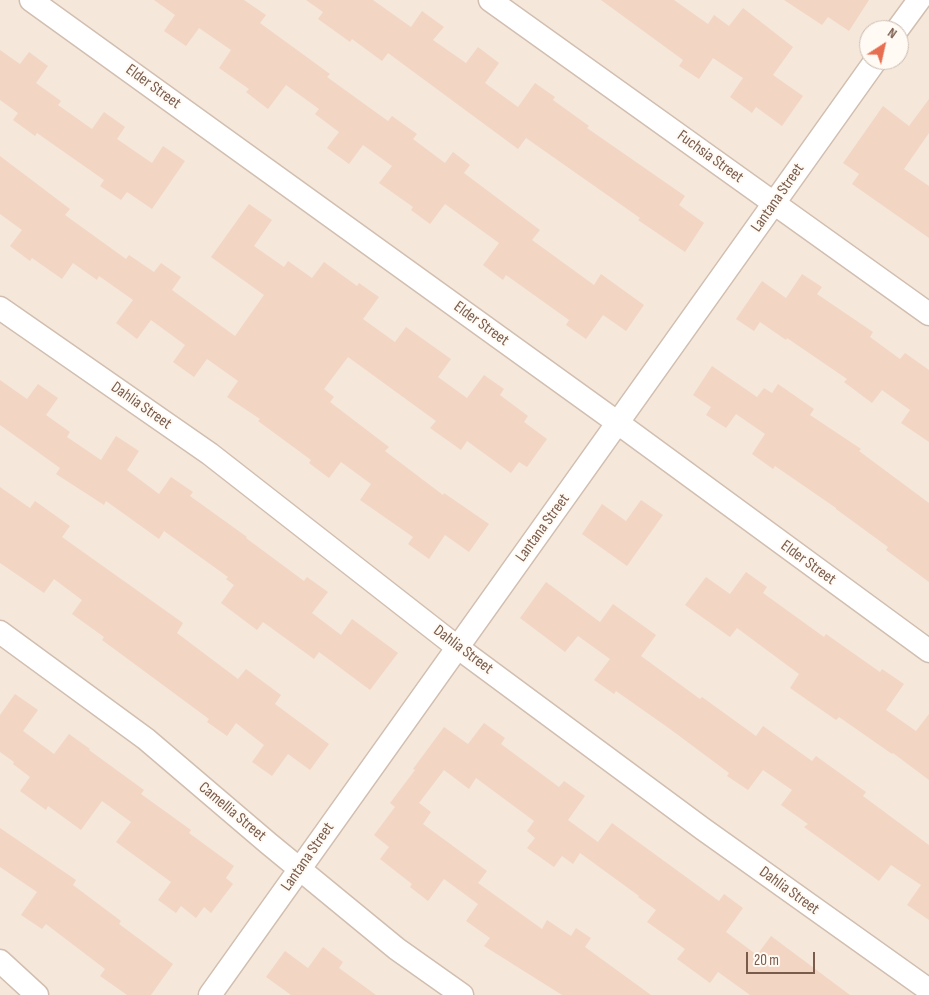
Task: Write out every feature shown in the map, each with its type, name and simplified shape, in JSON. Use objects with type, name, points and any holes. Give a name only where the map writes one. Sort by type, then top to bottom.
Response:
[{"type":"street","name":"Elder Street","points":[[30,0],[618,423],[929,651]]},
{"type":"street","name":"Fuchsia Street","points":[[490,0],[929,314]]},
{"type":"street","points":[[904,20],[919,0]]},
{"type":"street","name":"Lantana Street","points":[[210,995],[869,70]]},
{"type":"street","name":"Dahlia Street","points":[[0,308],[210,454],[458,647],[703,829],[929,990]]},
{"type":"street","name":"Camellia Street","points":[[0,632],[146,739],[397,949],[462,995]]},
{"type":"street","points":[[0,961],[37,995]]},
{"type":"shaded area","points":[[0,0],[929,0],[929,995],[0,995]]},
{"type":"building","points":[[154,0],[244,0],[266,15],[260,23],[330,74],[327,77],[388,121],[392,116],[417,134],[413,139],[445,163],[453,152],[470,165],[464,173],[540,230],[532,240],[594,285],[601,274],[644,305],[626,331],[603,315],[586,339],[566,325],[569,320],[506,275],[503,280],[483,265],[499,243],[445,204],[430,224],[411,210],[413,207],[379,183],[392,166],[363,145],[349,164],[327,148],[339,132],[315,114],[319,109],[286,85],[268,109],[246,92],[249,89],[219,68],[231,50],[199,28],[186,46],[164,31],[175,15]]},
{"type":"building","points":[[306,0],[373,0],[411,27],[422,11],[444,27],[433,40],[466,63],[478,47],[499,63],[485,83],[518,107],[535,83],[555,97],[553,100],[589,126],[587,128],[685,196],[679,205],[704,223],[685,252],[526,138],[518,149],[388,53],[382,61],[352,39],[350,42],[318,19],[323,12]]},
{"type":"building","points":[[601,0],[674,0],[708,24],[714,15],[729,26],[743,8],[793,47],[773,75],[803,96],[782,126],[756,107],[752,113],[730,97],[743,78],[713,58],[699,79],[679,66],[683,60]]},
{"type":"building","points":[[784,0],[869,0],[849,31],[828,17],[822,25]]},
{"type":"building","points":[[0,50],[20,64],[29,52],[48,66],[36,83],[61,101],[58,105],[92,129],[104,112],[125,127],[117,139],[152,163],[163,146],[185,161],[152,209],[127,192],[121,200],[100,186],[104,180],[37,133],[35,136],[13,120],[18,113],[0,100]]},
{"type":"building","points":[[929,99],[929,133],[904,169],[929,186],[929,238],[852,184],[859,174],[843,163],[883,106],[909,126]]},
{"type":"building","points":[[0,156],[70,209],[65,215],[126,259],[129,255],[154,272],[161,263],[181,277],[172,290],[235,336],[264,295],[211,257],[249,204],[272,220],[254,246],[284,267],[288,261],[312,278],[324,262],[357,286],[359,283],[379,297],[363,319],[395,342],[406,327],[451,359],[438,377],[467,398],[484,375],[504,389],[500,395],[528,416],[524,422],[547,439],[527,467],[519,462],[511,473],[467,441],[461,450],[430,428],[436,421],[348,357],[324,389],[334,397],[330,402],[389,447],[385,451],[443,495],[444,493],[489,524],[469,552],[445,535],[429,559],[408,544],[413,537],[360,500],[371,484],[341,462],[329,478],[309,463],[311,460],[258,421],[260,419],[227,397],[238,381],[207,359],[194,377],[173,362],[185,345],[151,320],[137,339],[116,323],[133,300],[99,276],[97,280],[73,263],[62,279],[32,258],[30,261],[10,246],[22,230],[0,214]]},
{"type":"building","points":[[802,274],[822,287],[817,294],[873,332],[870,337],[900,359],[905,353],[929,370],[929,442],[901,423],[910,410],[882,390],[872,403],[844,382],[847,379],[787,338],[786,340],[760,322],[754,331],[736,319],[762,281],[786,298]]},
{"type":"building","points":[[712,366],[757,397],[764,388],[772,393],[778,384],[814,409],[810,415],[861,449],[859,451],[929,503],[929,582],[886,550],[888,547],[836,508],[775,466],[773,469],[752,454],[765,434],[736,414],[726,428],[706,415],[711,407],[693,395]]},
{"type":"building","points":[[0,380],[27,399],[38,384],[58,398],[46,415],[70,432],[67,437],[101,460],[116,436],[139,451],[127,470],[159,494],[171,477],[193,492],[190,496],[304,581],[307,577],[328,592],[312,613],[341,635],[352,619],[398,653],[370,690],[319,652],[314,659],[263,622],[257,630],[221,603],[234,585],[226,579],[228,577],[164,531],[159,539],[106,501],[104,505],[56,474],[60,468],[0,425]]},
{"type":"building","points":[[0,487],[30,508],[35,501],[70,526],[62,537],[183,623],[177,633],[238,679],[246,669],[281,695],[275,704],[329,744],[310,770],[288,754],[272,776],[252,762],[264,745],[236,723],[227,736],[207,722],[209,719],[102,640],[104,637],[72,614],[82,600],[54,579],[44,593],[0,563]]},
{"type":"building","points":[[641,500],[663,515],[627,566],[582,534],[602,504],[626,521]]},
{"type":"building","points":[[746,572],[767,587],[763,593],[824,637],[826,634],[880,672],[882,669],[904,684],[886,710],[916,731],[929,714],[929,780],[839,717],[836,720],[790,688],[799,674],[737,628],[730,637],[685,605],[706,577],[730,594]]},
{"type":"building","points":[[546,582],[600,622],[613,604],[656,635],[641,656],[700,699],[702,697],[756,736],[763,726],[812,761],[816,756],[866,792],[863,796],[929,845],[929,920],[907,905],[921,885],[891,865],[879,881],[804,827],[808,824],[781,805],[792,790],[763,770],[748,790],[727,776],[729,773],[670,729],[616,691],[614,694],[594,680],[610,659],[578,636],[565,652],[520,618]]},
{"type":"building","points":[[15,694],[38,710],[23,731],[54,754],[69,734],[144,790],[141,794],[191,830],[189,833],[234,866],[226,878],[233,884],[211,913],[204,907],[196,918],[181,906],[176,913],[158,900],[171,882],[116,842],[131,822],[102,801],[81,830],[48,806],[46,810],[20,791],[30,777],[0,752],[0,715]]},
{"type":"building","points":[[484,723],[505,738],[501,744],[559,787],[564,781],[585,796],[568,820],[598,842],[612,823],[719,901],[724,894],[743,908],[726,932],[757,955],[771,936],[850,995],[750,995],[718,972],[710,983],[677,959],[685,949],[647,922],[656,910],[639,896],[580,853],[573,864],[562,856],[554,867],[527,848],[535,838],[527,831],[534,821],[476,778],[469,789],[444,770],[419,803],[431,812],[423,824],[487,871],[478,883],[542,929],[547,920],[571,936],[576,928],[591,938],[585,947],[651,995],[562,995],[484,946],[490,938],[466,921],[478,904],[444,879],[428,901],[410,887],[412,884],[380,859],[389,847],[374,835],[395,807],[390,803],[444,727],[468,744]]},
{"type":"building","points":[[0,828],[76,880],[73,885],[121,921],[119,924],[173,964],[151,995],[127,995],[100,976],[105,969],[46,924],[42,929],[21,915],[37,892],[0,867]]},
{"type":"building","points":[[323,947],[343,962],[339,968],[376,995],[291,995],[266,977],[285,951],[308,968]]}]
